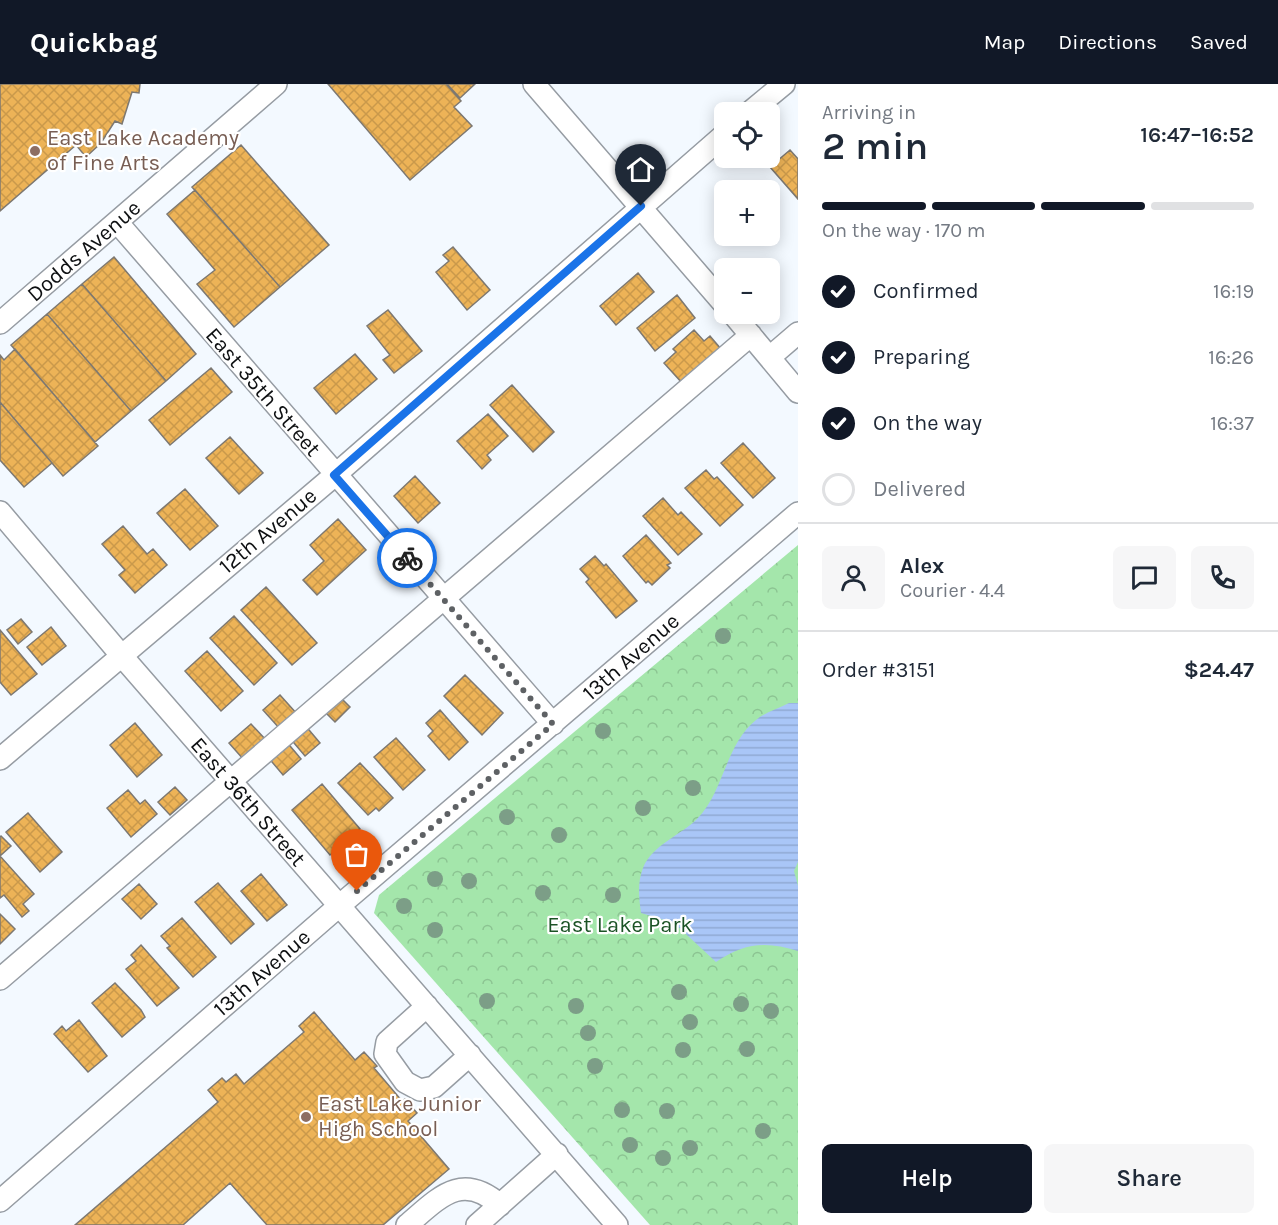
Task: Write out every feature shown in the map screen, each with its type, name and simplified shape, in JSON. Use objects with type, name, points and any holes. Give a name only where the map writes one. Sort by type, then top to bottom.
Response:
[{"type":"street","name":"Dodds Avenue","points":[[0,323],[276,84]]},
{"type":"street","points":[[534,84],[714,292]]},
{"type":"street","points":[[762,102],[784,84]]},
{"type":"street","name":"12th Avenue","points":[[0,759],[334,475],[714,144]]},
{"type":"street","name":"East 35th Street","points":[[117,222],[334,475],[553,724]]},
{"type":"street","points":[[742,324],[798,392]]},
{"type":"street","points":[[770,357],[798,333]]},
{"type":"street","points":[[0,979],[751,335]]},
{"type":"street","name":"East 36th Street","points":[[0,512],[121,655],[617,1225]]},
{"type":"street","name":"13th Avenue","points":[[0,1201],[339,906],[798,513]]},
{"type":"street","points":[[427,1006],[387,1042],[385,1054],[405,1082],[420,1090],[434,1088],[470,1055]]},
{"type":"street","points":[[477,1225],[557,1154]]},
{"type":"street","points":[[407,1225],[445,1193],[466,1189],[484,1191],[500,1204]]},
{"type":"green space","name":"East Lake Park","points":[[798,545],[798,1225],[650,1225],[374,913],[379,895]]},
{"type":"water","points":[[789,703],[798,703],[798,862],[794,871],[798,886],[798,951],[776,946],[756,946],[736,951],[716,962],[674,923],[641,913],[639,890],[641,874],[653,853],[690,825],[706,808],[731,755],[746,730],[760,717]]},
{"type":"building","name":"East Lake Academy of Fine Arts","points":[[0,84],[140,84],[139,93],[132,92],[122,124],[115,121],[101,143],[86,157],[76,145],[0,211]]},
{"type":"building","points":[[328,84],[446,84],[461,101],[454,107],[472,126],[410,180]]},
{"type":"building","points":[[447,84],[475,84],[460,98]]},
{"type":"building","points":[[241,145],[329,245],[280,287],[192,187]]},
{"type":"building","points":[[790,150],[798,159],[798,199],[771,168],[780,168],[780,158]]},
{"type":"building","points":[[195,190],[280,287],[234,327],[197,284],[215,270],[167,214]]},
{"type":"building","points":[[453,247],[490,290],[467,310],[436,272],[449,261],[443,255]]},
{"type":"building","points":[[114,257],[196,354],[166,381],[82,284]]},
{"type":"building","points":[[638,273],[654,292],[616,325],[600,306]]},
{"type":"building","points":[[82,284],[166,381],[131,411],[47,314]]},
{"type":"building","points":[[677,295],[695,318],[655,351],[637,328]]},
{"type":"building","points":[[388,310],[422,351],[394,373],[383,360],[390,355],[367,326]]},
{"type":"building","points":[[47,314],[131,411],[95,442],[11,345]]},
{"type":"building","points":[[694,330],[704,341],[710,336],[721,349],[682,383],[664,363],[676,352],[673,349]]},
{"type":"building","points":[[15,349],[98,446],[63,476],[0,402],[0,355],[4,360]]},
{"type":"building","points":[[355,354],[377,379],[336,414],[314,388]]},
{"type":"building","points":[[211,368],[232,392],[170,445],[149,420]]},
{"type":"building","points":[[512,385],[554,432],[533,452],[490,405]]},
{"type":"building","points":[[0,402],[52,463],[24,487],[0,460]]},
{"type":"building","points":[[488,414],[508,436],[487,455],[491,460],[482,469],[457,441]]},
{"type":"building","points":[[230,437],[263,473],[239,494],[206,458]]},
{"type":"building","points":[[743,443],[775,478],[753,498],[721,463]]},
{"type":"building","points":[[706,470],[714,479],[717,477],[743,505],[720,526],[685,488]]},
{"type":"building","points":[[415,476],[440,503],[418,523],[394,496]]},
{"type":"building","points":[[185,489],[218,526],[190,550],[157,513]]},
{"type":"building","points":[[663,498],[678,515],[681,512],[702,534],[678,555],[643,516]]},
{"type":"building","points":[[338,519],[366,550],[317,595],[303,580],[324,561],[310,545]]},
{"type":"building","points":[[123,526],[147,554],[153,549],[167,565],[135,593],[119,575],[125,570],[102,544]]},
{"type":"building","points":[[646,535],[671,563],[667,565],[670,568],[652,585],[648,581],[646,583],[623,556]]},
{"type":"building","points":[[595,556],[604,566],[606,564],[637,601],[616,618],[586,582],[589,579],[580,569]]},
{"type":"building","points":[[266,587],[317,643],[292,665],[241,610]]},
{"type":"building","points":[[234,616],[277,663],[254,685],[210,638]]},
{"type":"building","points":[[21,619],[32,632],[18,644],[7,630]]},
{"type":"building","points":[[51,627],[66,646],[42,665],[27,647]]},
{"type":"building","points":[[0,630],[37,674],[11,695],[0,682]]},
{"type":"building","points":[[207,651],[243,691],[221,711],[185,671]]},
{"type":"building","points":[[465,675],[503,713],[482,735],[444,696]]},
{"type":"building","points":[[280,695],[297,714],[280,729],[263,710]]},
{"type":"building","points":[[338,695],[350,707],[335,722],[323,710]]},
{"type":"building","points":[[440,710],[468,742],[449,760],[428,736],[433,731],[426,723]]},
{"type":"building","points":[[135,723],[162,755],[137,777],[110,745]]},
{"type":"building","points":[[251,724],[266,740],[244,760],[229,743]]},
{"type":"building","points":[[304,724],[320,743],[305,756],[289,737]]},
{"type":"building","points":[[396,738],[425,770],[403,790],[374,757]]},
{"type":"building","points":[[285,740],[301,759],[283,775],[267,756]]},
{"type":"building","points":[[360,763],[393,798],[379,811],[376,808],[368,815],[338,783]]},
{"type":"building","points":[[322,784],[360,829],[330,855],[292,810]]},
{"type":"building","points":[[175,787],[187,800],[170,815],[158,802]]},
{"type":"building","points":[[128,790],[140,804],[145,800],[157,814],[131,837],[107,808]]},
{"type":"building","points":[[28,813],[62,852],[40,872],[6,832]]},
{"type":"building","points":[[0,837],[11,846],[0,856]]},
{"type":"building","points":[[0,856],[34,894],[23,904],[29,911],[22,917],[4,895],[0,898]]},
{"type":"building","points":[[261,874],[287,905],[267,921],[241,891]]},
{"type":"building","points":[[218,883],[254,924],[231,944],[195,902]]},
{"type":"building","points":[[139,884],[157,904],[141,919],[122,899]]},
{"type":"building","points":[[0,914],[15,929],[0,944]]},
{"type":"building","points":[[182,918],[216,957],[193,977],[167,948],[170,946],[161,936]]},
{"type":"building","points":[[141,945],[179,988],[157,1006],[126,969],[136,961],[131,955]]},
{"type":"building","points":[[115,983],[145,1017],[122,1037],[92,1003]]},
{"type":"building","name":"East Lake Junior High School","points":[[314,1012],[355,1060],[364,1052],[377,1066],[374,1068],[402,1101],[405,1099],[417,1113],[408,1121],[449,1169],[383,1225],[267,1225],[230,1183],[183,1225],[75,1225],[218,1102],[208,1090],[222,1078],[226,1082],[236,1074],[244,1084],[304,1032],[299,1026]]},
{"type":"building","points":[[79,1020],[107,1056],[88,1072],[54,1034],[62,1026],[66,1031]]},
{"type":"way so far","points":[[357,891],[553,724],[407,558]]},
{"type":"place","name":"East Lake Academy of Fine Arts","points":[[35,151]]},
{"type":"place","name":"East Lake Junior High School","points":[[306,1117]]},
{"type":"route","points":[[407,558],[334,475],[641,206]]}]
